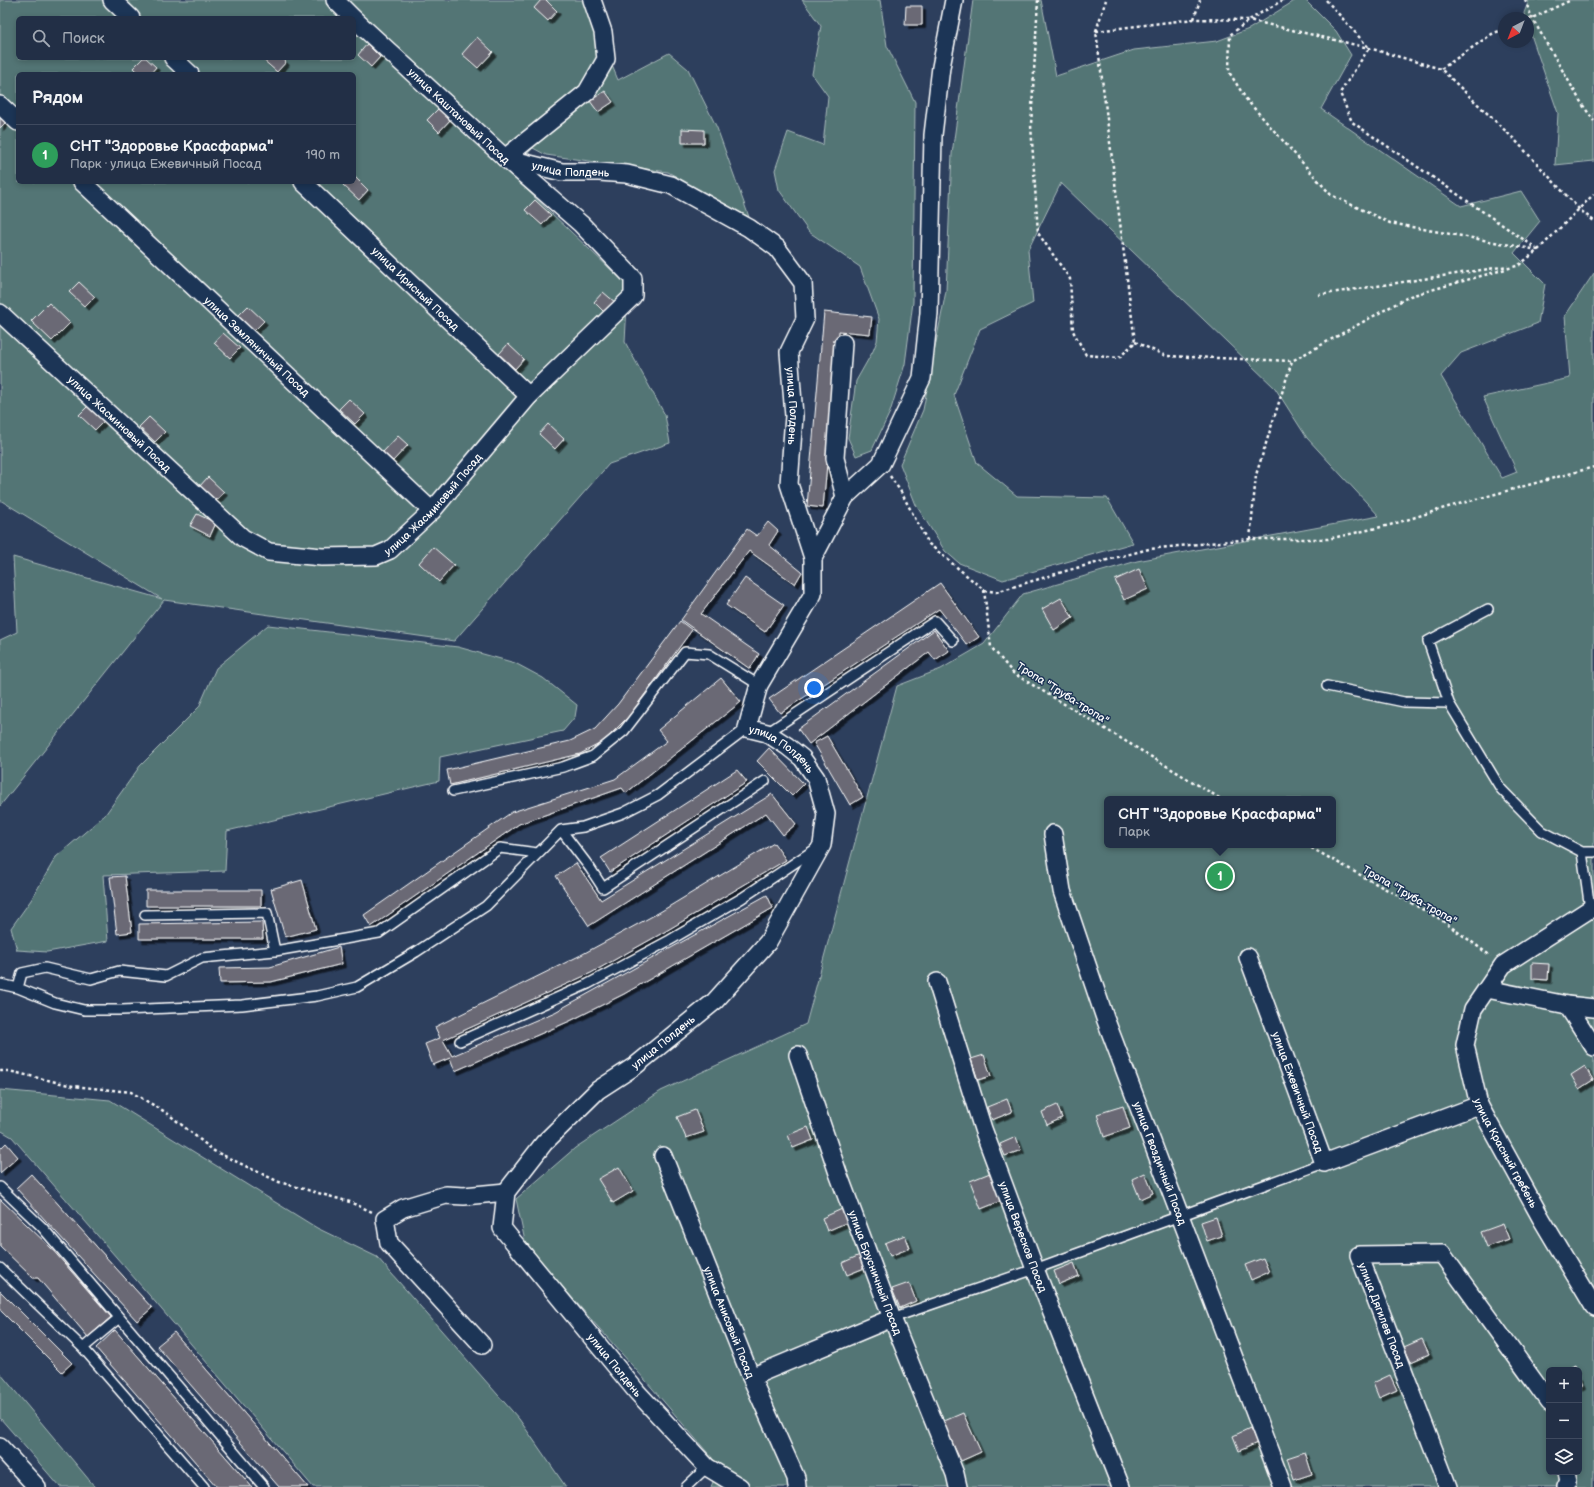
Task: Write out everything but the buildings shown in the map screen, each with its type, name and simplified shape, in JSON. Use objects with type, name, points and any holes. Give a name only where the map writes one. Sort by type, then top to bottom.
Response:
[{"type":"street","points":[[112,0],[129,16]]},
{"type":"street","name":"улица Каштановый Посад","points":[[335,0],[352,16]]},
{"type":"street","points":[[505,158],[587,92],[606,60],[603,32],[592,0]]},
{"type":"street","points":[[813,558],[845,497],[881,464],[922,378],[928,313],[933,135],[941,67],[954,0]]},
{"type":"street","name":"улица Каштановый Посад","points":[[356,20],[505,158],[582,224],[632,278]]},
{"type":"street","points":[[175,60],[188,72]]},
{"type":"street","points":[[0,105],[16,120]]},
{"type":"street","name":"улица Полдень","points":[[505,158],[562,172],[627,174],[671,185],[749,228],[777,248],[803,283],[805,319],[790,352],[794,416],[789,484],[813,558],[813,594],[759,685],[747,728],[767,733],[787,746],[802,758],[816,778],[826,814],[822,844],[768,942],[714,1001],[634,1066],[598,1090],[544,1143],[506,1192],[502,1228],[637,1392],[707,1467],[740,1487]]},
{"type":"street","name":"улица Земляничный Посад","points":[[84,184],[432,511]]},
{"type":"street","name":"улица Ирисный Посад","points":[[305,184],[529,396]]},
{"type":"street","name":"улица Жасминовый Посад","points":[[0,313],[243,538],[269,552],[322,557],[376,556],[390,550],[432,511],[529,396],[633,296],[632,278]]},
{"type":"street","points":[[843,344],[835,458],[845,497]]},
{"type":"street","name":"улица Гвоздичный Посад","points":[[1053,834],[1062,891],[1105,1018],[1283,1487]]},
{"type":"street","points":[[1503,964],[1592,909]]},
{"type":"street","name":"улица Ежевичный Посад","points":[[1248,957],[1324,1163],[1478,1105]]},
{"type":"street","name":"улица Красный гребень","points":[[1503,964],[1473,1009],[1465,1045],[1478,1105],[1541,1218],[1594,1307]]},
{"type":"street","name":"улица Вересков Посад","points":[[937,982],[983,1129],[1035,1269],[1121,1487]]},
{"type":"street","points":[[1486,989],[1568,1005],[1594,1008]]},
{"type":"street","points":[[1568,1005],[1594,1047]]},
{"type":"street","name":"улица Брусничный Посад","points":[[798,1055],[838,1173],[892,1318],[955,1474],[958,1487]]},
{"type":"street","name":"улица Анисовый Посад","points":[[663,1156],[751,1377],[796,1478],[797,1487]]},
{"type":"street","points":[[482,1344],[389,1243],[385,1219],[403,1208],[446,1195],[464,1196],[506,1192]]},
{"type":"street","name":"улица Дягилев Посад","points":[[1448,1487],[1359,1255],[1442,1254],[1546,1398]]},
{"type":"street","points":[[751,1377],[892,1318]]},
{"type":"street","points":[[0,1447],[37,1487]]},
{"type":"street","points":[[1566,1487],[1569,1481],[1568,1475]]},
{"type":"lane","points":[[1488,609],[1428,641],[1449,702],[1501,790],[1542,831],[1582,852],[1594,852]]},
{"type":"lane","points":[[767,733],[935,621],[953,641]]},
{"type":"lane","points":[[453,791],[563,767],[593,756],[624,731],[685,652],[708,654],[759,685]]},
{"type":"lane","points":[[1327,686],[1404,702],[1449,702]]},
{"type":"lane","points":[[0,984],[18,988],[55,1003],[84,1010],[122,1010],[242,1005],[317,996],[357,987],[416,952],[486,906],[561,830],[583,827],[623,814],[658,795],[747,728]]},
{"type":"lane","points":[[561,830],[590,868],[603,888],[765,781]]},
{"type":"lane","points":[[460,1041],[588,984],[670,940],[742,898],[822,844]]},
{"type":"lane","points":[[18,988],[22,973],[45,968],[91,980],[120,971],[166,976],[202,958],[274,951],[379,933],[500,848],[537,853]]},
{"type":"lane","points":[[1582,852],[1592,909]]},
{"type":"lane","points":[[145,915],[267,913],[274,951]]},
{"type":"lane","points":[[892,1318],[1035,1269],[1324,1163]]},
{"type":"lane","points":[[0,1187],[42,1227],[264,1487]]},
{"type":"lane","points":[[0,1268],[83,1348],[204,1487]]},
{"type":"lane","points":[[83,1348],[119,1318]]},
{"type":"lane","points":[[686,1487],[707,1467]]},
{"type":"path","points":[[1038,0],[1031,125],[1038,232],[1070,279],[1073,331],[1086,355],[1118,358],[1135,342]]},
{"type":"path","points":[[1106,0],[1096,31],[1135,342]]},
{"type":"path","points":[[1194,19],[1200,0]]},
{"type":"path","points":[[1283,0],[1249,20],[1230,35],[1229,72],[1246,99],[1331,195],[1390,223],[1538,250]]},
{"type":"path","points":[[1326,0],[1369,48]]},
{"type":"path","points":[[1525,0],[1530,12]]},
{"type":"path","points":[[1534,17],[1571,0]]},
{"type":"path","points":[[1096,31],[1194,19],[1249,20],[1369,48],[1441,69],[1515,140],[1580,210],[1594,221]]},
{"type":"path","points":[[1534,21],[1582,104],[1594,121]]},
{"type":"path","points":[[1441,69],[1492,34],[1498,32]]},
{"type":"path","points":[[1369,48],[1340,93],[1352,122],[1538,250]]},
{"type":"path","points":[[1135,342],[1166,356],[1292,361],[1410,296],[1520,265],[1580,210],[1594,194]]},
{"type":"path","points":[[1318,295],[1520,265]]},
{"type":"path","points":[[1250,539],[1256,475],[1292,361]]},
{"type":"path","points":[[881,464],[901,492],[929,544],[984,590],[996,592],[1062,572],[1149,549],[1250,539],[1328,539],[1390,525],[1448,507],[1594,467]]},
{"type":"path","name":"Тропа \"Труба-тропа\"","points":[[984,590],[991,647],[1013,673],[1216,796]]},
{"type":"path","name":"Тропа \"Труба-тропа\"","points":[[1311,848],[1440,919],[1503,964]]},
{"type":"path","points":[[0,1071],[9,1071],[72,1086],[131,1092],[166,1113],[214,1151],[279,1182],[350,1202],[385,1219]]},
{"type":"green space","points":[[0,0],[585,0],[618,80],[669,53],[688,69],[717,128],[749,217],[668,172],[546,155],[533,148],[509,173],[628,286],[625,342],[665,415],[670,443],[609,464],[454,641],[164,600],[0,806],[0,640],[17,632],[13,557],[162,599],[0,500]]},
{"type":"green space","points":[[802,0],[880,0],[887,46],[915,102],[913,302],[905,364],[890,412],[872,450],[856,456],[848,438],[856,381],[877,341],[879,319],[860,267],[809,232],[779,190],[775,170],[788,132],[823,145],[828,96],[812,74],[821,26]]},
{"type":"green space","points":[[973,0],[1041,0],[1056,76],[1134,50],[1217,41],[1249,29],[1296,0],[1305,0],[1336,31],[1351,55],[1321,109],[1461,206],[1521,191],[1540,221],[1514,253],[1545,284],[1538,323],[1461,353],[1441,376],[1502,478],[1517,472],[1483,397],[1570,378],[1565,316],[1594,273],[1594,1487],[711,1487],[719,1466],[526,1246],[516,1199],[575,1148],[661,1091],[806,1024],[897,686],[941,669],[984,644],[1023,594],[1137,561],[1379,516],[1307,438],[1275,388],[1061,183],[1028,250],[1033,303],[980,329],[954,395],[977,463],[1017,496],[1107,498],[1133,543],[1003,580],[959,563],[945,551],[916,505],[900,464],[923,410],[946,291],[952,154]]},
{"type":"green space","points":[[1529,0],[1594,0],[1594,161],[1555,165],[1558,113],[1534,43],[1534,12],[1524,12]]},
{"type":"green space","points":[[268,625],[458,647],[515,663],[543,678],[577,705],[575,717],[563,731],[440,757],[439,781],[227,831],[225,871],[103,875],[108,941],[47,952],[17,950],[11,928],[31,900],[56,857],[105,815],[140,766],[199,707],[216,668]]},
{"type":"green space","points":[[0,1090],[110,1100],[317,1228],[377,1257],[519,1419],[566,1487],[313,1487],[12,1137],[0,1130]]},
{"type":"green space","points":[[0,1373],[95,1487],[60,1487],[0,1418]]},
{"type":"place","name":"СНТ \"Здоровье Красфарма\"","points":[[1220,876]]}]
